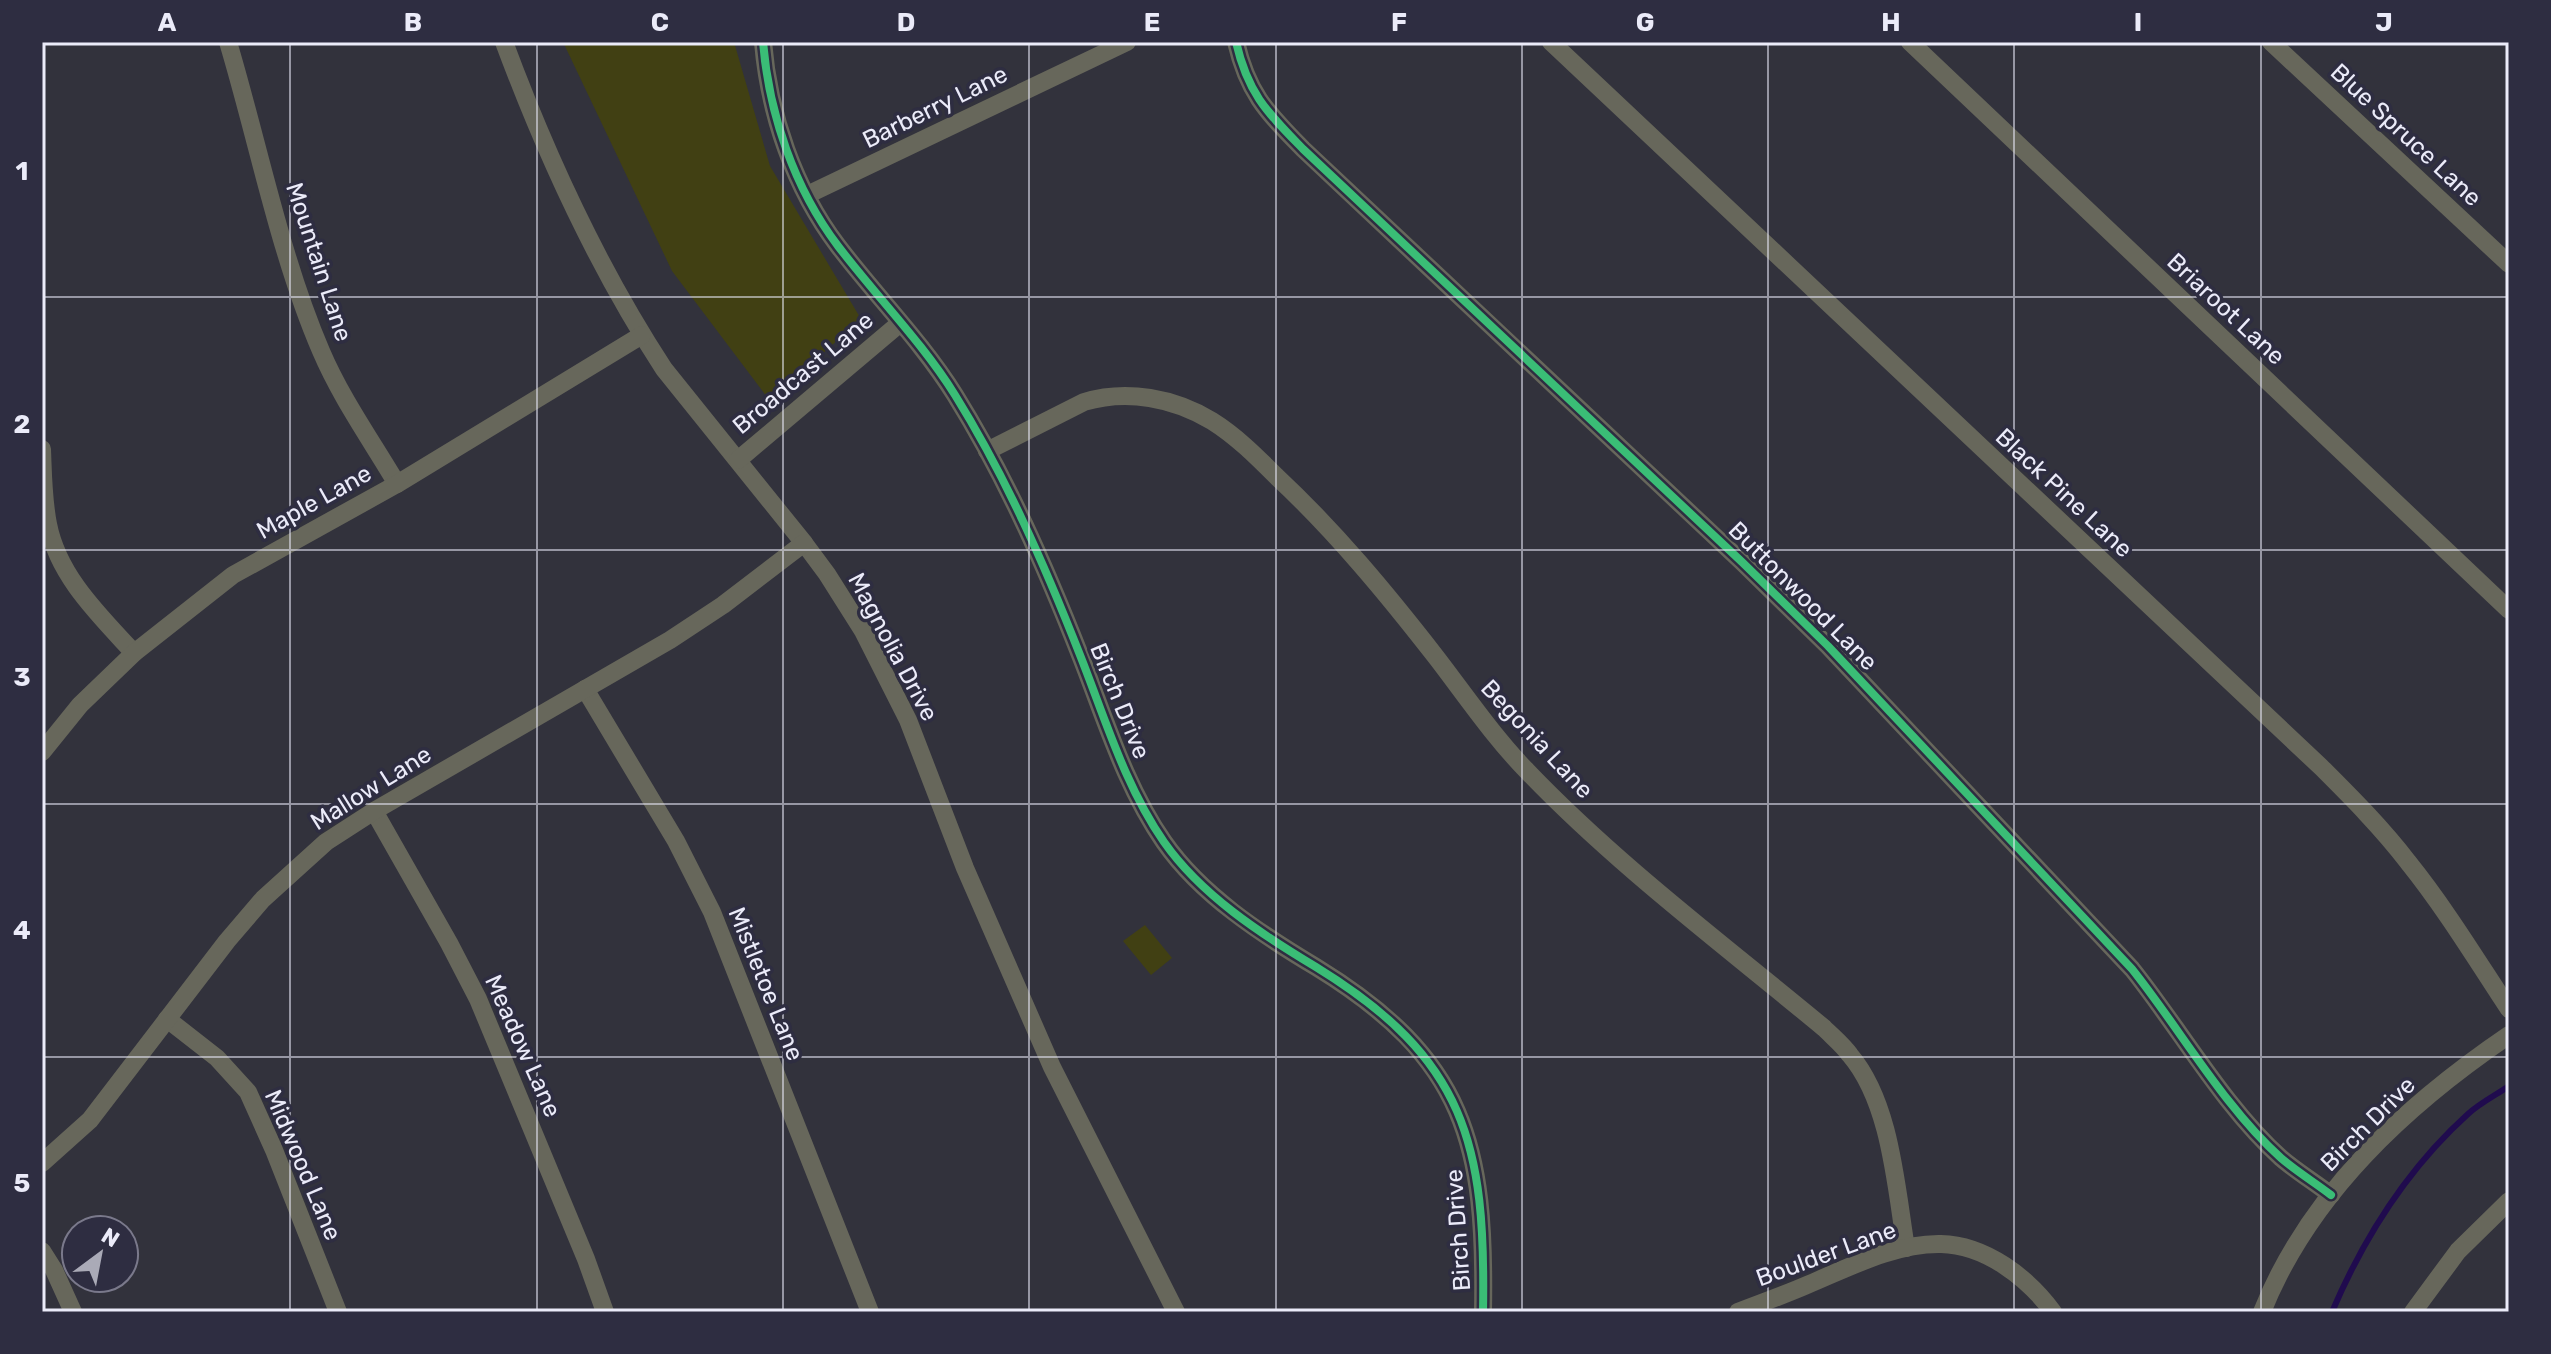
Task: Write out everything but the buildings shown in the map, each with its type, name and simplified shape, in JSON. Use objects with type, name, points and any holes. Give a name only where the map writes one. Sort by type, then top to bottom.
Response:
[{"type":"street","name":"Mountain Lane","points":[[228,42],[295,280],[321,350],[397,484]]},
{"type":"street","name":"Magnolia Drive","points":[[504,42],[559,174],[603,265],[642,335],[664,369],[804,543],[863,631],[908,720],[1020,997],[1052,1067],[1176,1312]]},
{"type":"street","name":"Birch Drive","points":[[763,42],[772,104],[788,153],[807,195],[835,243],[954,394],[987,451],[1052,585],[1120,758],[1163,842],[1202,884],[1235,913],[1366,1000],[1406,1034],[1443,1081],[1474,1157],[1484,1258],[1483,1312]]},
{"type":"street","name":"Barberry Lane","points":[[807,195],[1127,42]]},
{"type":"street","name":"Buttonwood Lane","points":[[1236,42],[1251,88],[1263,108],[1828,646],[2132,969],[2257,1134],[2282,1158],[2331,1195]]},
{"type":"street","name":"Black Pine Lane","points":[[1551,42],[2331,776],[2408,861],[2509,1009]]},
{"type":"street","name":"Briaroot Lane","points":[[1910,42],[2509,610]]},
{"type":"street","name":"Blue Spruce Lane","points":[[2271,42],[2509,264]]},
{"type":"street","name":"Broadcast Lane","points":[[738,460],[899,324]]},
{"type":"street","name":"Maple Lane","points":[[42,752],[80,705],[134,653],[233,575],[397,484],[642,335]]},
{"type":"street","name":"Begonia Lane","points":[[987,451],[1084,402],[1125,395],[1160,399],[1183,406],[1211,420],[1239,440],[1336,536],[1436,657],[1494,735],[1528,772],[1620,857],[1824,1028],[1851,1055],[1863,1073],[1889,1145],[1906,1248]]},
{"type":"street","points":[[42,449],[48,526],[57,552],[69,577],[134,653]]},
{"type":"street","name":"Mallow Lane","points":[[42,1163],[90,1120],[263,899],[326,842],[680,633],[723,605],[804,543]]},
{"type":"street","name":"Mistletoe Lane","points":[[585,689],[676,841],[712,912],[870,1312]]},
{"type":"street","name":"Meadow Lane","points":[[374,811],[478,999],[551,1171],[605,1312]]},
{"type":"street","name":"Midwood Lane","points":[[167,1019],[217,1058],[248,1092],[338,1312]]},
{"type":"street","name":"Birch Drive","points":[[2262,1312],[2300,1238],[2331,1195],[2387,1132],[2453,1076],[2509,1035]]},
{"type":"street","points":[[2413,1312],[2458,1251],[2509,1201]]},
{"type":"street","name":"Boulder Lane","points":[[1738,1312],[1906,1248],[1940,1244],[1977,1253],[2000,1263],[2023,1278],[2053,1312]]},
{"type":"street","points":[[42,1251],[73,1312]]},
{"type":"shaded area","points":[[563,42],[734,42],[770,166],[861,319],[770,401],[672,271]]},
{"type":"shaded area","points":[[1145,925],[1172,958],[1151,975],[1123,941]]},
{"type":"waterway","points":[[2332,1312],[2358,1257],[2407,1181],[2468,1114],[2509,1086]]},
{"type":"cycle path","points":[[763,42],[778,123],[809,200],[838,246],[942,375],[974,426],[1024,522],[1053,588],[1127,775],[1164,842],[1196,879],[1233,912],[1366,1001],[1406,1036],[1436,1072],[1457,1111],[1471,1153],[1479,1200],[1483,1312]]},
{"type":"cycle path","points":[[1236,42],[1253,89],[1290,136],[1828,646],[2132,969],[2221,1092],[2260,1138],[2287,1163],[2331,1195]]}]
